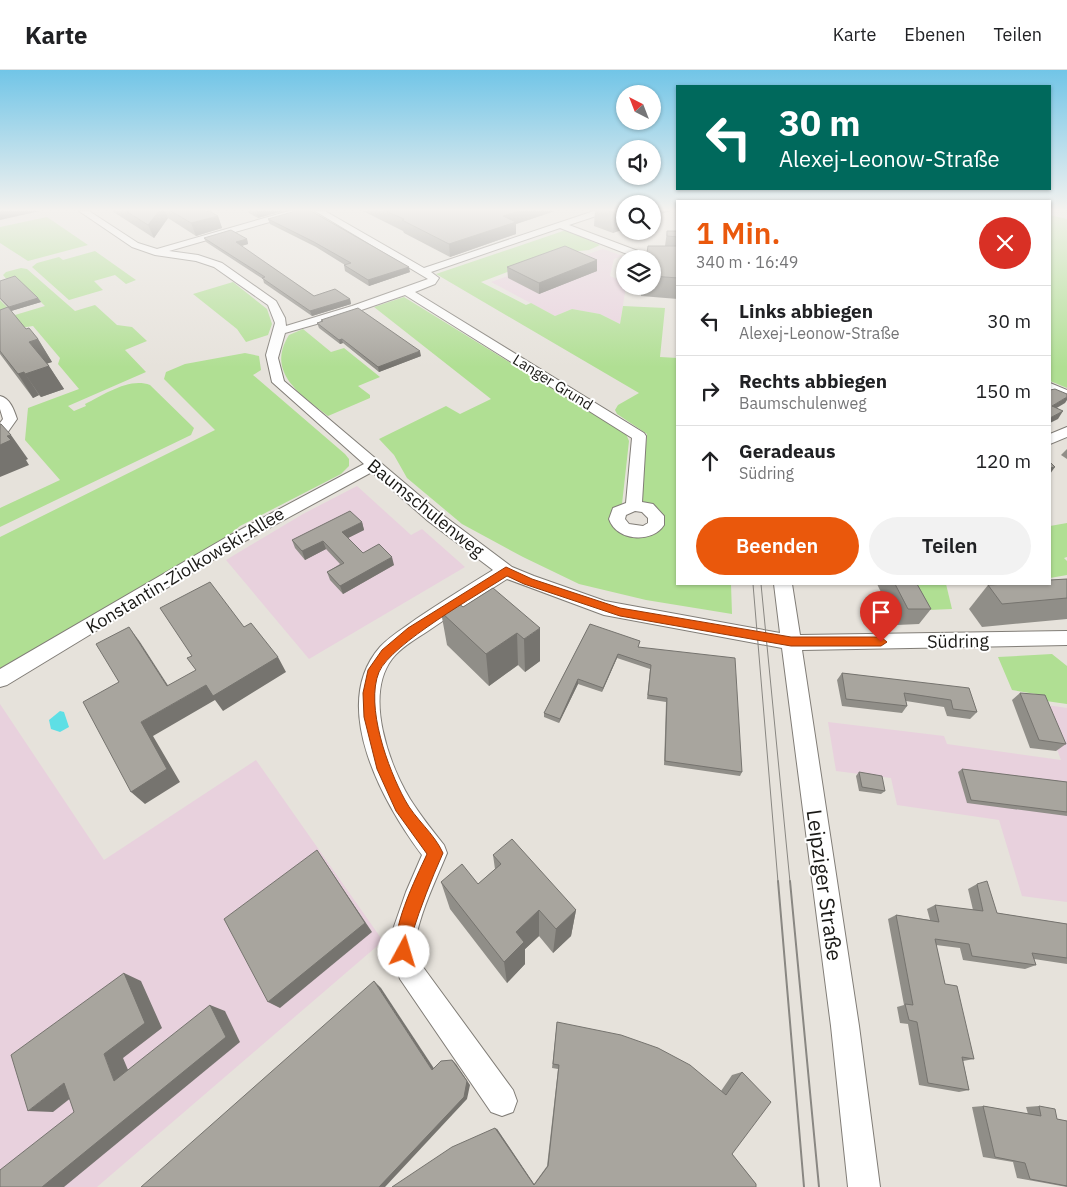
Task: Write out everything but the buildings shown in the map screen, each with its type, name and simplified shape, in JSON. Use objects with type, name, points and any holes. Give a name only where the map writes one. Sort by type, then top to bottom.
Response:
[{"type":"street","name":"Baumschulenweg","points":[[213,263],[234,275],[272,303],[278,312],[281,321],[280,331],[272,356],[278,382],[372,466],[434,518],[506,571],[528,581],[604,608],[791,642]]},
{"type":"street","points":[[280,331],[311,324],[431,282],[434,278],[410,263]]},
{"type":"street","points":[[424,271],[447,263]]},
{"type":"street","name":"Langer Grund","points":[[406,291],[639,436],[634,506]]},
{"type":"street","points":[[1051,387],[1067,395]]},
{"type":"street","points":[[0,400],[7,409],[10,419],[0,432]]},
{"type":"street","points":[[1051,439],[1067,431]]},
{"type":"street","name":"Konstantin-Ziolkowski-Allee","points":[[0,679],[266,521],[372,466]]},
{"type":"street","points":[[502,1101],[409,970],[404,952],[403,938],[418,892],[435,853],[401,806],[384,769],[370,717],[369,693],[374,670],[386,653],[412,632],[506,571]]},
{"type":"street","name":"Leipziger Straße","points":[[783,585],[845,1026],[864,1187]]},
{"type":"street","name":"Südring","points":[[791,642],[1066,640]]},
{"type":"shaded area","points":[[545,263],[613,263],[610,276],[616,279],[616,295],[625,295],[620,324],[600,314],[572,309],[555,316],[491,282]]},
{"type":"shaded area","points":[[357,486],[411,535],[422,529],[465,567],[309,659],[226,560],[303,514]]},
{"type":"shaded area","points":[[0,704],[104,860],[256,760],[383,941],[97,1187],[0,1187]]},
{"type":"shaded area","points":[[1040,704],[1067,708],[1067,902],[1022,896],[999,820],[897,805],[891,778],[836,771],[828,722],[944,736],[947,744],[1061,760]]},
{"type":"green space","points":[[37,263],[112,263],[136,280],[126,284],[115,275],[94,281],[103,290],[69,300],[32,267]]},
{"type":"green space","points":[[468,263],[531,263],[481,282],[526,305],[531,303],[555,316],[572,309],[600,314],[620,324],[623,306],[665,308],[660,357],[676,358],[676,585],[731,585],[732,614],[646,600],[579,584],[523,557],[462,524],[407,478],[394,455],[379,439],[446,406],[460,414],[491,399],[374,307],[404,297],[626,434],[629,441],[622,504],[614,513],[613,523],[654,532],[651,505],[641,501],[647,434],[617,414],[615,410],[618,405],[639,393],[436,274]]},
{"type":"green space","points":[[1051,263],[1067,263],[1067,388],[1051,381]]},
{"type":"green space","points":[[21,268],[27,269],[75,311],[95,305],[117,325],[132,327],[147,341],[125,350],[146,372],[68,406],[74,411],[117,388],[134,383],[142,383],[150,385],[194,428],[191,435],[0,527],[0,508],[60,480],[25,440],[28,408],[79,389],[58,364],[60,358],[33,326],[13,329],[0,315],[0,300],[15,315],[45,306],[18,280],[9,282],[3,275],[6,272]]},
{"type":"green space","points":[[233,282],[267,309],[272,324],[268,335],[246,342],[237,329],[193,294]]},
{"type":"green space","points":[[303,329],[331,352],[344,348],[380,377],[358,386],[370,395],[370,398],[328,416],[298,391],[284,372],[281,361],[283,349],[289,335]]},
{"type":"green space","points":[[245,353],[259,356],[261,370],[253,375],[345,454],[349,459],[349,466],[341,474],[240,526],[222,541],[0,671],[0,537],[215,430],[164,379],[166,372],[185,364]]},
{"type":"green space","points":[[1067,523],[1067,557],[1064,558],[1067,561],[1067,575],[1051,578],[1051,526]]},
{"type":"green space","points":[[915,585],[946,585],[952,609],[929,610]]},
{"type":"green space","points":[[1052,654],[1067,666],[1067,704],[1039,700],[1036,694],[1012,690],[998,657]]},
{"type":"water","points":[[60,711],[64,712],[69,727],[60,732],[51,729],[49,720]]},
{"type":"tram line","points":[[753,585],[778,882]]},
{"type":"tram line","points":[[761,585],[790,882]]},
{"type":"tram line","points":[[778,881],[804,1187]]},
{"type":"tram line","points":[[790,881],[819,1187]]},
{"type":"route","points":[[404,952],[403,938],[418,892],[435,853],[401,806],[384,769],[370,717],[369,693],[374,670],[386,653],[412,632],[506,571],[528,581],[620,612],[791,642],[881,642]]}]
